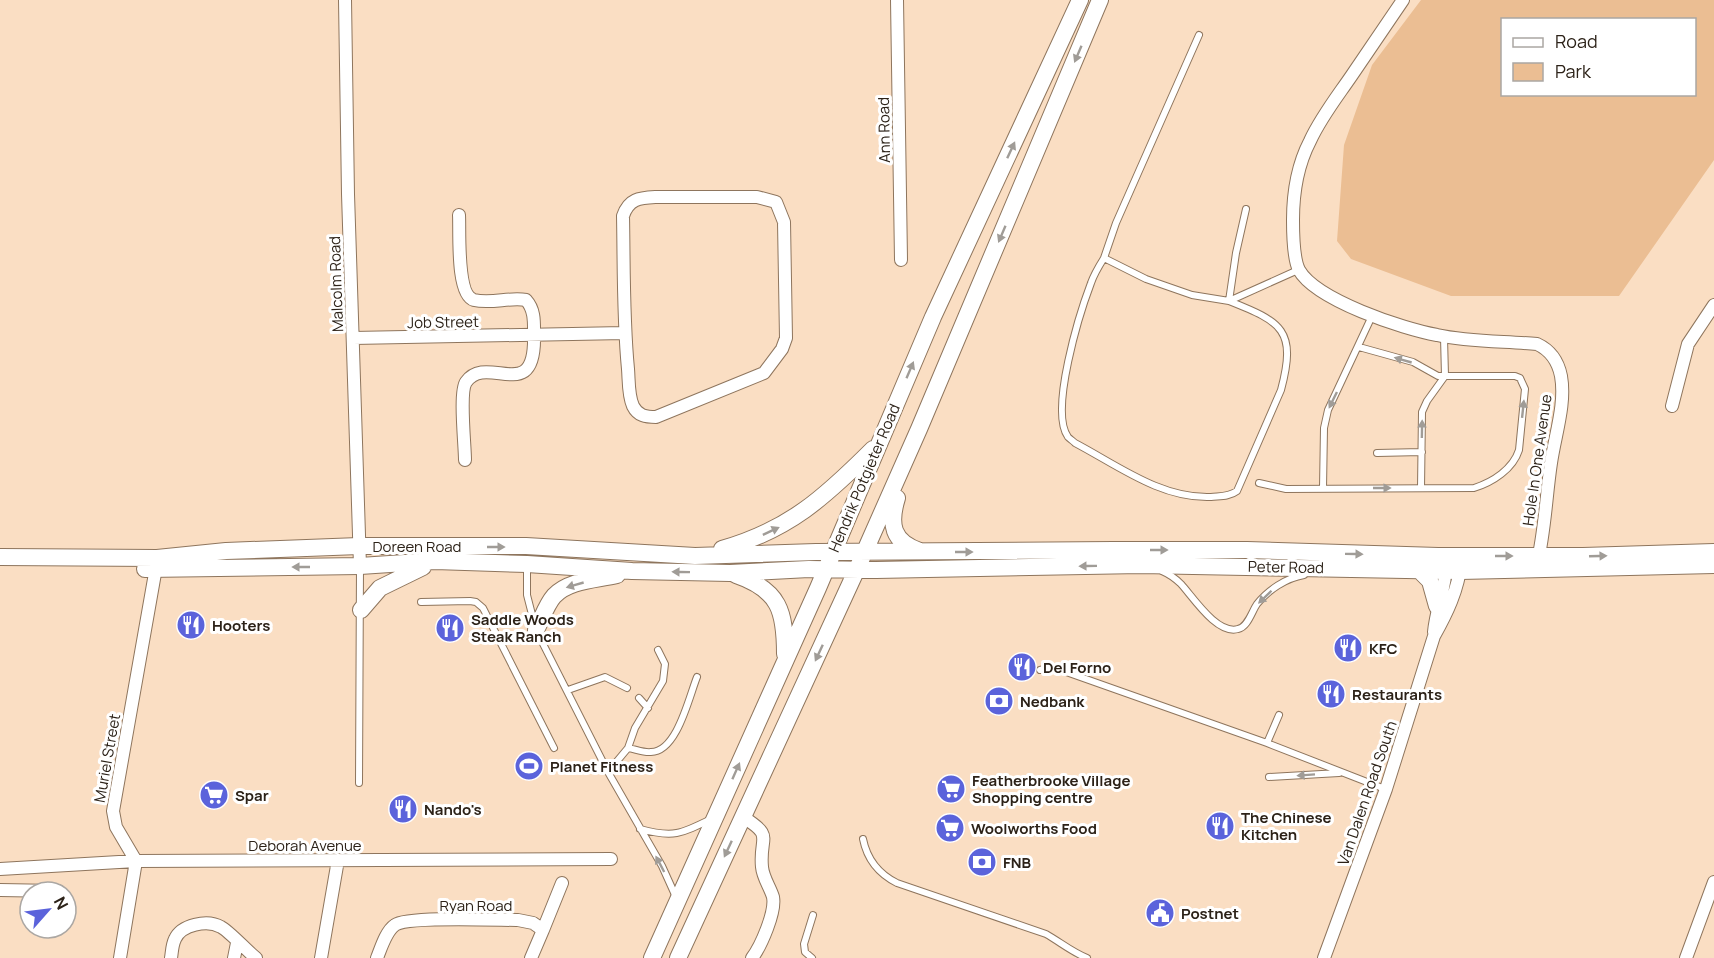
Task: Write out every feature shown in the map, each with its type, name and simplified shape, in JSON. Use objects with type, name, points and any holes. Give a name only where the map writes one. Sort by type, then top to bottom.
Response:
[{"type":"main road","name":"Hendrik Potgieter Road","points":[[652,958],[826,569],[933,317],[1080,0]]},
{"type":"main road","name":"Hendrik Potgieter Road","points":[[678,958],[919,429],[1100,0]]},
{"type":"main road","points":[[919,429],[892,516],[894,530],[904,543],[923,552]]},
{"type":"main road","points":[[695,556],[740,544],[787,523],[822,498],[879,443]]},
{"type":"main road","name":"Doreen Road","points":[[0,567],[156,563],[226,551],[359,546],[526,546],[695,556],[864,552]]},
{"type":"main road","name":"Peter Road","points":[[864,552],[1208,550],[1454,563],[1714,566]]},
{"type":"main road","name":"Peter Road","points":[[1537,563],[1714,552]]},
{"type":"main road","name":"Doreen Road","points":[[0,557],[156,563],[360,566],[435,561],[632,571],[730,573],[857,569]]},
{"type":"main road","points":[[361,610],[380,588],[435,561]]},
{"type":"main road","name":"Peter Road","points":[[857,569],[1152,565],[1419,570],[1454,563]]},
{"type":"main road","points":[[1419,570],[1430,581],[1437,606]]},
{"type":"main road","points":[[536,630],[552,598],[567,586],[632,571]]},
{"type":"main road","points":[[730,573],[759,585],[775,599],[784,621],[785,661]]},
{"type":"street","name":"Malcolm Road","points":[[345,0],[360,566]]},
{"type":"street","name":"Ann Road","points":[[897,0],[901,260]]},
{"type":"street","points":[[1299,270],[1294,248],[1293,199],[1303,158],[1331,105],[1403,0]]},
{"type":"street","points":[[657,197],[757,197],[776,202],[784,222],[786,338],[782,349],[764,374],[656,417],[647,417],[639,413],[633,405],[624,333],[623,216],[626,207],[634,201],[657,197]]},
{"type":"street","points":[[459,215],[462,281],[467,295],[472,300],[526,300],[531,305],[534,314],[533,361],[523,373],[482,373],[471,377],[465,383],[463,395],[465,460]]},
{"type":"street","name":"Hole In One Avenue","points":[[1299,270],[1315,286],[1334,299],[1412,329],[1444,336],[1537,344],[1551,354],[1559,369],[1562,388],[1561,404],[1537,563]]},
{"type":"street","points":[[1672,406],[1688,344],[1714,305]]},
{"type":"street","name":"Job Street","points":[[353,338],[624,333]]},
{"type":"street","name":"Muriel Street","points":[[136,861],[116,828],[113,811],[156,563]]},
{"type":"street","name":"Van Dalen Road South","points":[[1434,636],[1437,606],[1454,563]]},
{"type":"street","name":"Van Dalen Road South","points":[[1324,958],[1386,789],[1434,636],[1450,604],[1454,563]]},
{"type":"street","points":[[743,817],[763,831],[765,839],[762,868],[773,897],[771,915],[752,958]]},
{"type":"street","name":"Deborah Avenue","points":[[0,868],[136,861],[611,859]]},
{"type":"street","points":[[321,958],[338,860]]},
{"type":"street","points":[[120,958],[136,861]]},
{"type":"street","points":[[1686,958],[1714,882]]},
{"type":"street","points":[[531,958],[562,883]]},
{"type":"street","points":[[0,890],[18,890]]},
{"type":"street","name":"Ryan Road","points":[[377,958],[393,926],[400,922],[518,920],[532,923],[543,930]]},
{"type":"street","points":[[171,958],[175,939],[194,925],[206,923],[221,927],[256,958]]},
{"type":"street","points":[[234,958],[237,943]]},
{"type":"lane","points":[[1104,258],[1146,279],[1192,295],[1229,301],[1266,316],[1281,328],[1286,343],[1286,362],[1281,390],[1237,491],[1224,496],[1193,498],[1161,489],[1075,443],[1068,437],[1062,422],[1062,393],[1077,322],[1092,280],[1104,258],[1120,212],[1199,35]]},
{"type":"lane","points":[[1229,301],[1236,253],[1246,209]]},
{"type":"lane","points":[[1229,301],[1299,270]]},
{"type":"lane","points":[[1323,488],[1325,421],[1328,410],[1372,315]]},
{"type":"lane","points":[[1421,488],[1424,407],[1445,376],[1444,336]]},
{"type":"lane","points":[[1259,483],[1286,489],[1474,488],[1484,485],[1510,466],[1516,458],[1519,450],[1525,389],[1520,378],[1515,376],[1434,375],[1413,362],[1359,347]]},
{"type":"lane","points":[[1377,453],[1422,452]]},
{"type":"lane","points":[[526,546],[527,595],[536,630],[608,772],[662,866],[677,900]]},
{"type":"lane","points":[[1152,565],[1174,578],[1212,619],[1231,629],[1238,630],[1246,623],[1262,599],[1285,581],[1337,568]]},
{"type":"lane","points":[[359,783],[360,566]]},
{"type":"lane","points":[[421,602],[470,601],[476,602],[483,608],[554,747]]},
{"type":"lane","points":[[608,772],[628,748],[635,728],[663,681],[665,664],[658,650]]},
{"type":"lane","points":[[1040,670],[1052,667],[1267,743],[1386,789]]},
{"type":"lane","points":[[568,690],[605,677],[627,688]]},
{"type":"lane","points":[[628,748],[653,753],[671,742],[696,677]]},
{"type":"lane","points":[[639,698],[648,708]]},
{"type":"lane","points":[[1267,743],[1279,715]]},
{"type":"lane","points":[[1269,777],[1342,772]]},
{"type":"lane","points":[[640,829],[660,834],[674,834],[688,831],[716,817]]},
{"type":"lane","points":[[863,839],[871,861],[888,879],[1046,934],[1071,951],[1087,958]]},
{"type":"lane","points":[[812,958],[805,952],[804,944],[813,915]]},
{"type":"green space","points":[[1421,0],[1714,0],[1714,160],[1619,296],[1451,296],[1351,259],[1337,241],[1344,145],[1372,65]]},
{"type":"place","name":"Hooters","points":[[191,625]]},
{"type":"place","name":"Saddle Woods Steak Ranch","points":[[450,628]]},
{"type":"place","name":"KFC","points":[[1348,648]]},
{"type":"place","name":"Del Forno","points":[[1022,667]]},
{"type":"place","name":"Restaurants","points":[[1331,694]]},
{"type":"place","name":"Nedbank","points":[[999,701]]},
{"type":"place","name":"Planet Fitness","points":[[529,766]]},
{"type":"place","name":"Featherbrooke Village Shopping centre","points":[[951,789]]},
{"type":"place","name":"Spar","points":[[214,795]]},
{"type":"place","name":"Nando's","points":[[403,809]]},
{"type":"place","name":"The Chinese Kitchen","points":[[1220,826]]},
{"type":"place","name":"Woolworths Food","points":[[950,828]]},
{"type":"place","name":"FNB","points":[[982,862]]},
{"type":"place","name":"Postnet","points":[[1160,913]]}]
